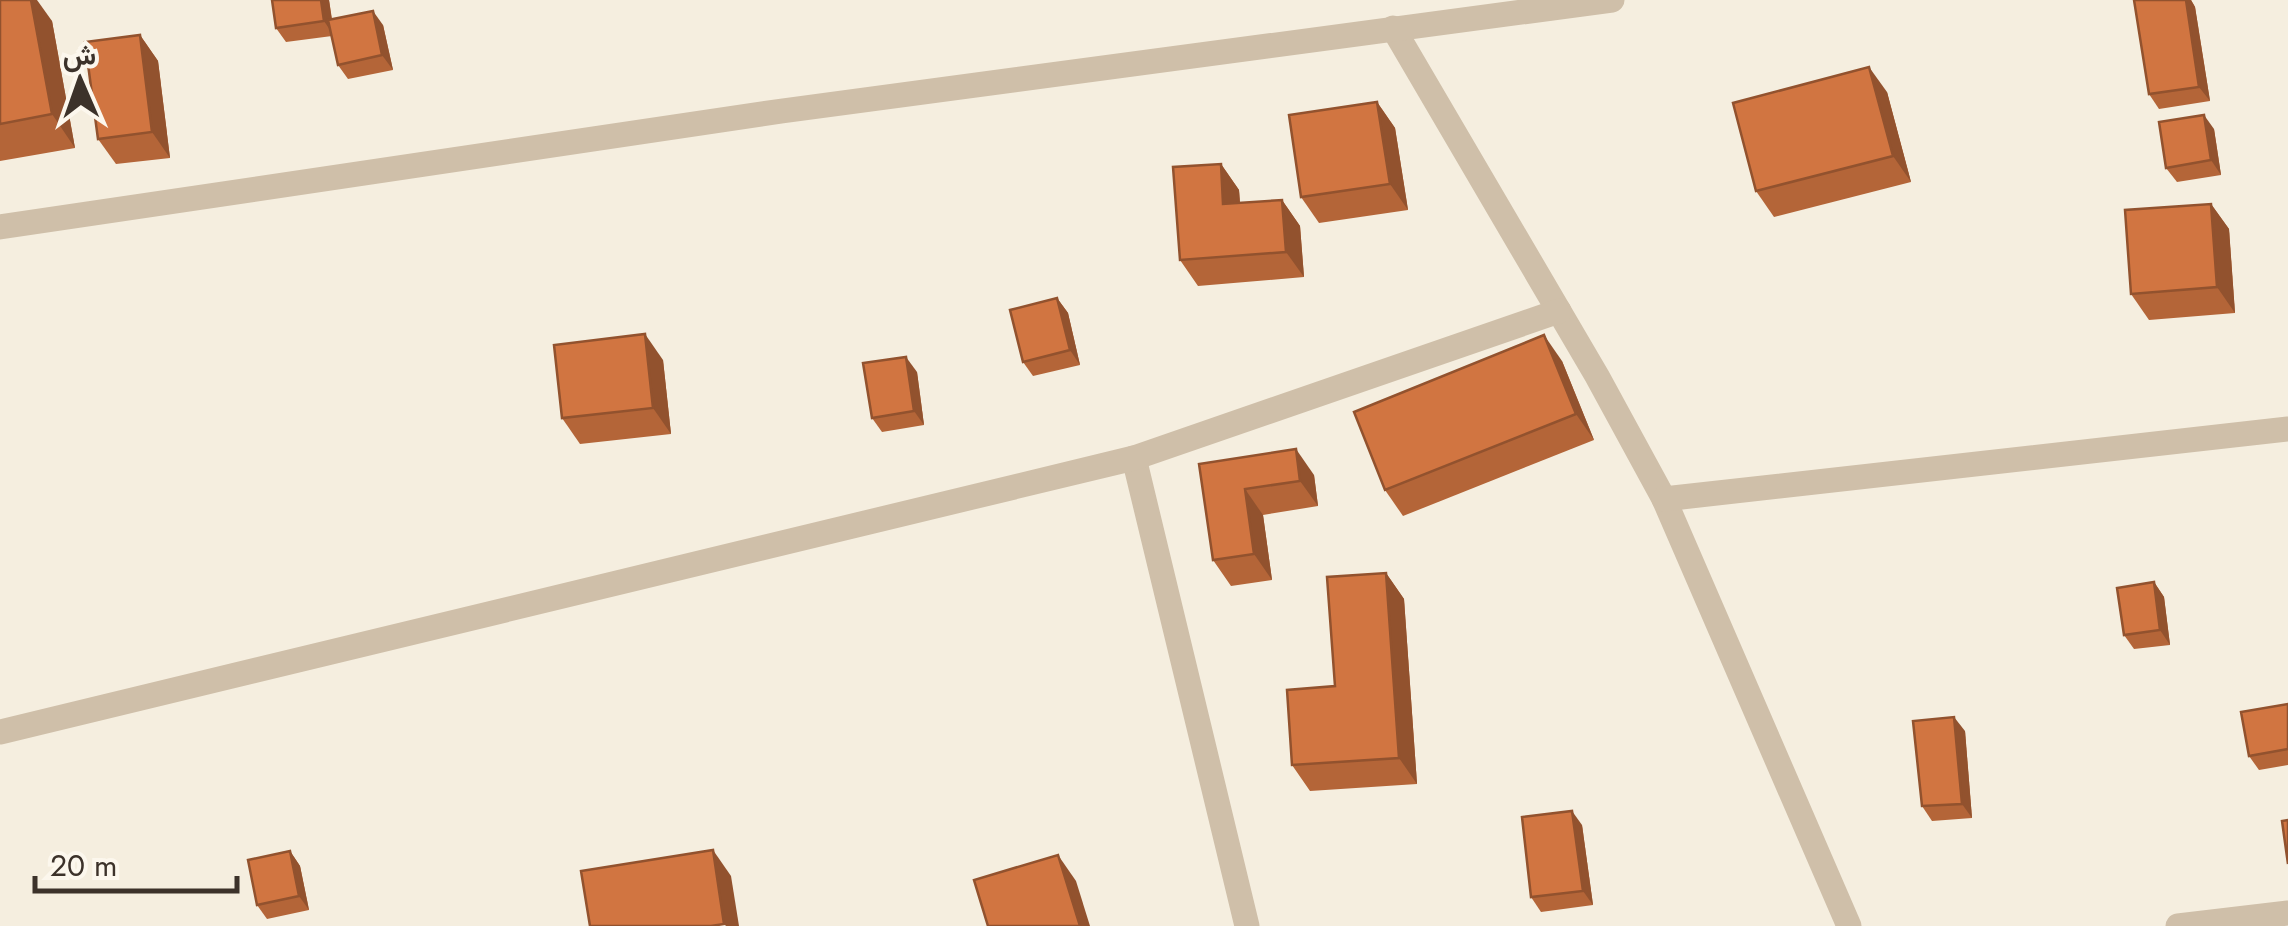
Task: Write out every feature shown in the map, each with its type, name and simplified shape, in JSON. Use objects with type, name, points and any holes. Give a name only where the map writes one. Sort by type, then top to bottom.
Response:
[{"type":"street","points":[[0,227],[762,114],[1612,0]]},
{"type":"street","points":[[1393,28],[1664,499],[1849,926]]},
{"type":"street","points":[[0,732],[1134,458],[1559,311]]},
{"type":"street","points":[[1664,499],[2288,429]]},
{"type":"street","points":[[1134,458],[1247,926]]},
{"type":"street","points":[[2178,926],[2288,914]]},
{"type":"building","points":[[0,0],[31,0],[52,114],[0,124]]},
{"type":"building","points":[[272,0],[321,0],[324,21],[276,28]]},
{"type":"building","points":[[2134,0],[2186,0],[2199,87],[2149,94]]},
{"type":"building","points":[[373,11],[382,55],[338,65],[328,20]]},
{"type":"building","points":[[140,35],[152,132],[98,139],[85,42]]},
{"type":"building","points":[[1869,67],[1893,156],[1756,191],[1733,103]]},
{"type":"building","points":[[1377,102],[1390,184],[1301,197],[1289,115]]},
{"type":"building","points":[[2204,115],[2211,160],[2166,168],[2159,122]]},
{"type":"building","points":[[1221,164],[1223,204],[1282,200],[1286,252],[1180,260],[1173,167]]},
{"type":"building","points":[[2211,204],[2217,287],[2131,294],[2125,210]]},
{"type":"building","points":[[1057,298],[1070,350],[1023,362],[1010,310]]},
{"type":"building","points":[[645,334],[653,408],[562,418],[554,345]]},
{"type":"building","points":[[1544,335],[1576,414],[1385,490],[1354,412]]},
{"type":"building","points":[[906,357],[914,411],[872,418],[863,363]]},
{"type":"building","points":[[1296,449],[1300,481],[1245,489],[1254,554],[1213,560],[1199,464]]},
{"type":"building","points":[[1386,573],[1399,758],[1292,765],[1287,690],[1335,686],[1327,577]]},
{"type":"building","points":[[2154,582],[2160,630],[2124,635],[2117,588]]},
{"type":"building","points":[[2288,704],[2288,749],[2249,756],[2241,712]]},
{"type":"building","points":[[1954,717],[1962,804],[1922,806],[1913,721]]},
{"type":"building","points":[[1572,811],[1583,891],[1531,897],[1522,817]]},
{"type":"building","points":[[2288,820],[2288,864],[2282,821]]},
{"type":"building","points":[[713,850],[724,924],[590,926],[581,871]]},
{"type":"building","points":[[290,851],[299,896],[257,905],[248,860]]},
{"type":"building","points":[[1058,855],[1080,926],[988,926],[974,880]]}]
